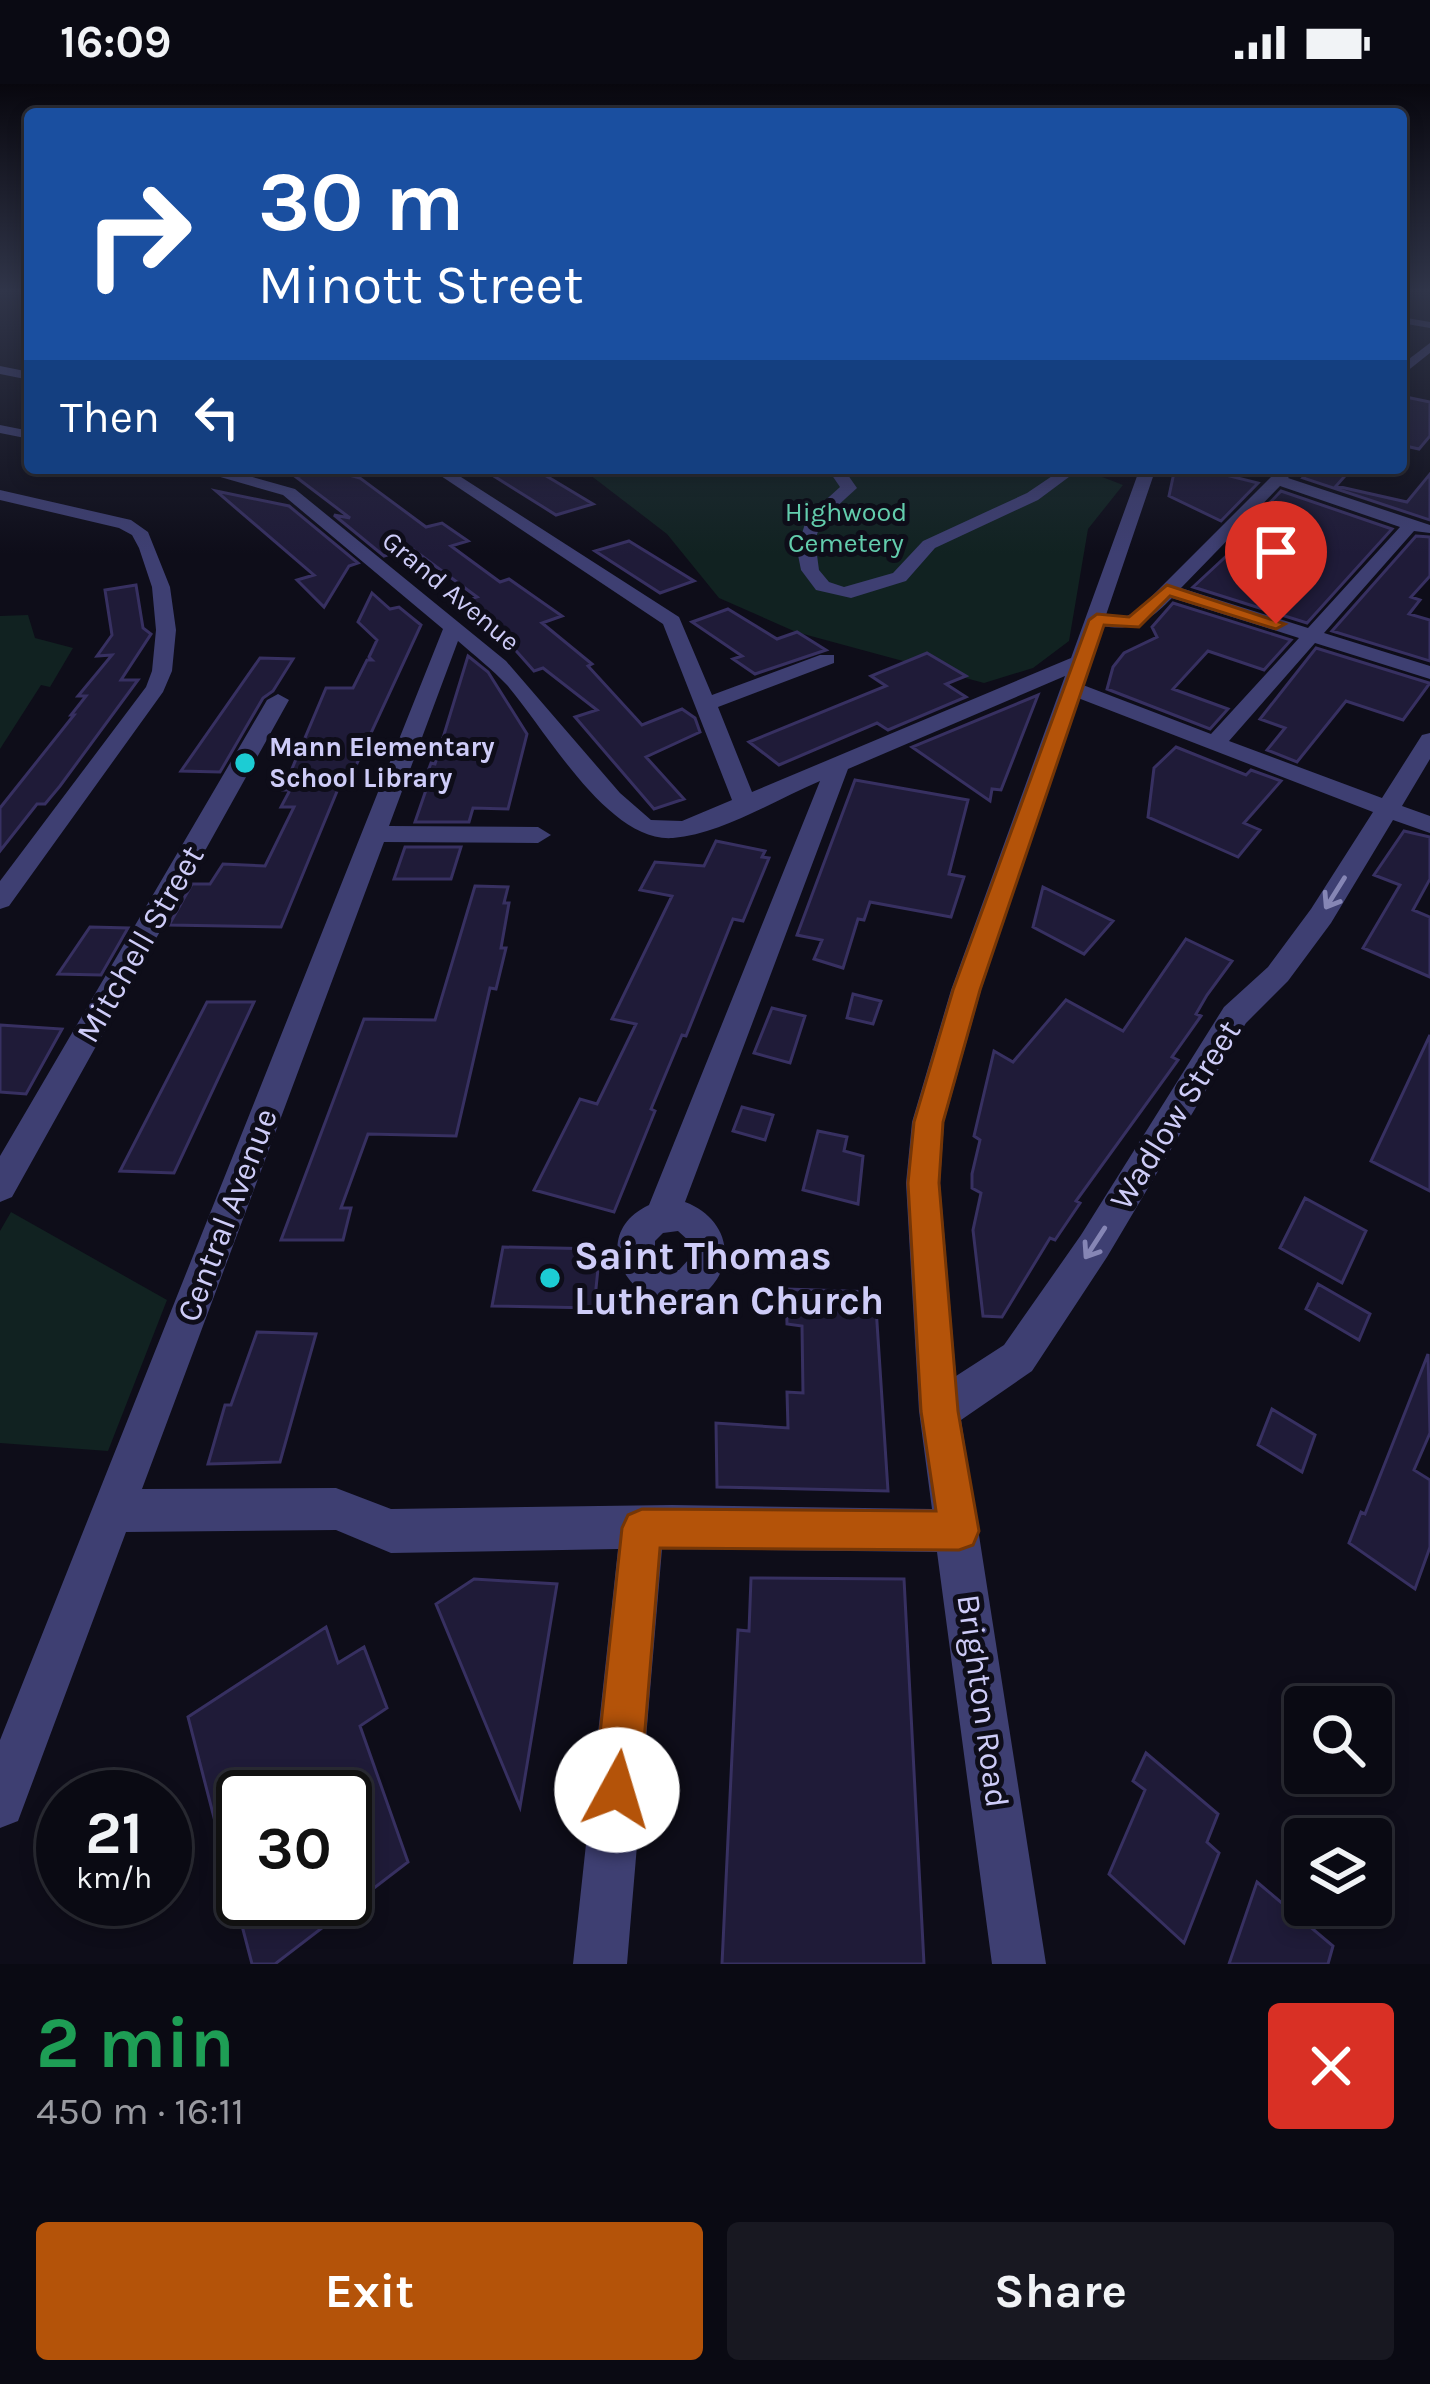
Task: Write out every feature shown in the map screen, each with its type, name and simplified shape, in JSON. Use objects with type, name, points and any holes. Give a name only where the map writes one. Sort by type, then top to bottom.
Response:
[{"type":"street","name":"Grand Avenue","points":[[226,474],[289,492],[454,627],[526,691],[628,816],[656,830],[672,831],[745,803]]},
{"type":"street","points":[[256,480],[267,474]]},
{"type":"street","points":[[446,474],[672,621],[745,803],[1082,661]]},
{"type":"street","points":[[839,474],[849,488],[818,515],[808,530],[804,553],[810,575],[844,592],[871,589],[900,578],[905,560],[925,544],[973,526],[1062,474]]},
{"type":"street","name":"Brighton Road","points":[[1019,1964],[939,1411],[923,1183],[928,1122],[960,1010],[1146,474]]},
{"type":"street","points":[[1097,620],[1133,623],[1282,474],[1420,528],[1312,636],[1215,743]]},
{"type":"street","points":[[0,495],[125,524],[139,532],[167,618],[166,661],[156,688],[0,900]]},
{"type":"street","points":[[1167,590],[1430,673]]},
{"type":"street","name":"Central Avenue","points":[[0,1803],[454,627]]},
{"type":"street","points":[[707,704],[827,659]]},
{"type":"street","points":[[1073,689],[1430,825]]},
{"type":"street","name":"Mitchell Street","points":[[1,1182],[278,700]]},
{"type":"street","name":"Wadlow Street","points":[[939,1411],[1018,1358],[1094,1246],[1235,1015],[1277,974],[1310,930],[1430,740]]},
{"type":"street","points":[[661,1218],[839,763]]},
{"type":"street","points":[[374,834],[538,835]]},
{"type":"street","points":[[113,1511],[336,1509],[391,1531],[959,1531]]},
{"type":"street","points":[[600,1964],[642,1528]]},
{"type":"green space","name":"Highwood Cemetery","points":[[589,474],[1095,474],[1123,485],[1088,529],[1069,641],[1033,668],[984,683],[796,632],[719,598],[667,534]]},
{"type":"green space","points":[[28,615],[35,638],[73,648],[50,687],[41,685],[0,749],[0,616]]},
{"type":"green space","points":[[11,1212],[167,1300],[108,1451],[0,1443],[0,1231]]},
{"type":"building","points":[[1407,397],[1430,402],[1430,436],[1419,449],[1407,446]]},
{"type":"building","points":[[346,474],[360,478],[426,527],[442,523],[468,541],[451,546],[500,582],[509,579],[562,616],[542,623],[592,664],[588,666],[642,725],[682,709],[695,718],[700,732],[646,757],[684,799],[654,809],[575,717],[597,710],[543,668],[534,671],[470,599],[477,597],[411,548],[384,556],[334,515],[350,518],[296,477]]},
{"type":"building","points":[[491,474],[543,474],[593,504],[556,515]]},
{"type":"building","points":[[1174,474],[1222,474],[1258,483],[1221,521],[1169,496]]},
{"type":"building","points":[[1307,474],[1345,476],[1336,486],[1407,502],[1430,474],[1430,520],[1303,478]]},
{"type":"building","points":[[216,491],[289,506],[358,563],[349,566],[324,607],[297,580],[314,575]]},
{"type":"building","points":[[1281,491],[1392,529],[1307,623],[1193,587],[1250,534],[1243,531]]},
{"type":"building","points":[[1416,536],[1430,537],[1430,576],[1411,597],[1420,600],[1409,614],[1430,620],[1430,661],[1332,631]]},
{"type":"building","points":[[629,541],[694,581],[660,593],[595,551]]},
{"type":"building","points":[[136,585],[143,628],[151,634],[121,680],[138,680],[60,786],[45,804],[37,804],[0,851],[0,808],[74,715],[86,696],[78,696],[112,655],[97,656],[112,635],[105,590]]},
{"type":"building","points":[[372,593],[421,625],[353,772],[345,772],[281,927],[169,925],[192,884],[210,884],[223,864],[265,866],[294,807],[281,807],[290,790],[283,790],[326,688],[353,688],[367,660],[372,660],[369,657],[377,640],[358,622]]},
{"type":"building","points":[[1173,603],[1291,640],[1264,670],[1208,651],[1173,689],[1228,709],[1210,729],[1107,689],[1113,667],[1124,653],[1157,637],[1152,627]]},
{"type":"building","points":[[728,609],[777,639],[797,632],[826,650],[755,674],[733,659],[742,656],[692,622]]},
{"type":"building","points":[[1316,648],[1430,683],[1403,720],[1346,701],[1297,762],[1267,750],[1285,728],[1260,719]]},
{"type":"building","points":[[927,653],[966,676],[946,684],[966,697],[888,730],[877,723],[779,765],[749,742],[886,686],[871,676]]},
{"type":"building","points":[[468,656],[488,672],[527,734],[508,809],[473,808],[469,822],[415,822],[426,790],[421,790],[431,763],[435,764]]},
{"type":"building","points":[[260,658],[293,659],[273,691],[263,698],[220,772],[181,771]]},
{"type":"building","points":[[1038,695],[1001,790],[992,789],[990,801],[912,747]]},
{"type":"building","points":[[1176,747],[1246,775],[1251,770],[1281,781],[1244,823],[1260,830],[1238,857],[1148,817],[1154,768]]},
{"type":"building","points":[[855,780],[968,800],[949,874],[964,877],[951,917],[870,902],[864,920],[858,919],[843,968],[814,959],[822,940],[797,935]]},
{"type":"building","points":[[1404,831],[1430,837],[1430,879],[1413,910],[1430,917],[1430,977],[1363,948],[1400,885],[1374,875]]},
{"type":"building","points":[[716,841],[765,851],[762,857],[769,858],[743,921],[733,919],[686,1036],[682,1035],[614,1212],[534,1190],[580,1099],[597,1104],[636,1024],[612,1019],[672,896],[640,890],[655,862],[704,866]]},
{"type":"building","points":[[405,847],[461,847],[451,879],[394,879]]},
{"type":"building","points":[[475,886],[508,887],[501,948],[506,948],[496,989],[490,988],[456,1136],[368,1134],[341,1208],[351,1208],[343,1240],[281,1240],[364,1019],[435,1020]]},
{"type":"building","points":[[1043,887],[1113,921],[1084,954],[1033,927]]},
{"type":"building","points":[[90,927],[128,928],[101,975],[58,974]]},
{"type":"building","points":[[1186,939],[1232,961],[1172,1057],[1178,1060],[1076,1201],[1080,1203],[1055,1240],[1050,1238],[1002,1317],[983,1316],[973,1230],[981,1193],[972,1188],[972,1174],[980,1140],[974,1136],[994,1051],[1013,1062],[1066,1000],[1123,1031]]},
{"type":"building","points":[[853,994],[881,1001],[873,1024],[847,1018]]},
{"type":"building","points":[[207,1002],[254,1002],[174,1173],[120,1171]]},
{"type":"building","points":[[772,1008],[805,1016],[790,1063],[754,1053]]},
{"type":"building","points":[[0,1025],[62,1029],[26,1094],[0,1092]]},
{"type":"building","points":[[1430,1035],[1430,1191],[1371,1161]]},
{"type":"building","points":[[742,1107],[773,1115],[765,1140],[733,1131]]},
{"type":"building","points":[[818,1131],[847,1137],[844,1151],[863,1156],[858,1204],[803,1190]]},
{"type":"building","points":[[1305,1198],[1366,1231],[1342,1283],[1280,1248]]},
{"type":"building","name":"Saint Thomas Lutheran Church","points":[[503,1247],[600,1249],[594,1308],[492,1306]]},
{"type":"building","points":[[1318,1284],[1370,1314],[1359,1340],[1306,1309]]},
{"type":"building","points":[[786,1289],[875,1292],[888,1491],[717,1487],[716,1423],[788,1428],[787,1392],[803,1393],[802,1326],[787,1324]]},
{"type":"building","points":[[257,1332],[316,1334],[280,1462],[208,1464],[225,1405],[231,1405]]},
{"type":"building","points":[[1428,1354],[1430,1433],[1414,1470],[1430,1480],[1430,1547],[1415,1589],[1349,1543]]},
{"type":"building","points":[[1272,1409],[1315,1435],[1302,1472],[1258,1445]]},
{"type":"building","points":[[751,1578],[904,1579],[924,1964],[722,1964],[738,1630],[749,1631]]},
{"type":"building","points":[[474,1579],[557,1584],[520,1807],[436,1604]]},
{"type":"building","points":[[326,1627],[338,1663],[364,1647],[387,1708],[360,1726],[408,1862],[372,1890],[372,1770],[216,1770],[216,1825],[188,1717]]},
{"type":"building","points":[[1146,1753],[1218,1814],[1207,1842],[1219,1853],[1184,1943],[1109,1874],[1145,1790],[1133,1781]]},
{"type":"building","points":[[1257,1882],[1284,1905],[1284,1926],[1309,1926],[1333,1946],[1328,1964],[1229,1964]]},
{"type":"building","points":[[242,1926],[325,1926],[275,1964],[252,1964]]},
{"type":"place","name":"Mann Elementary School Library","points":[[245,763]]},
{"type":"place","name":"Saint Thomas Lutheran Church","points":[[550,1278]]},
{"type":"route","points":[[617,1790],[642,1528],[959,1531],[939,1411],[923,1183],[928,1122],[967,990],[1097,620],[1133,623],[1167,590],[1276,624]]}]
